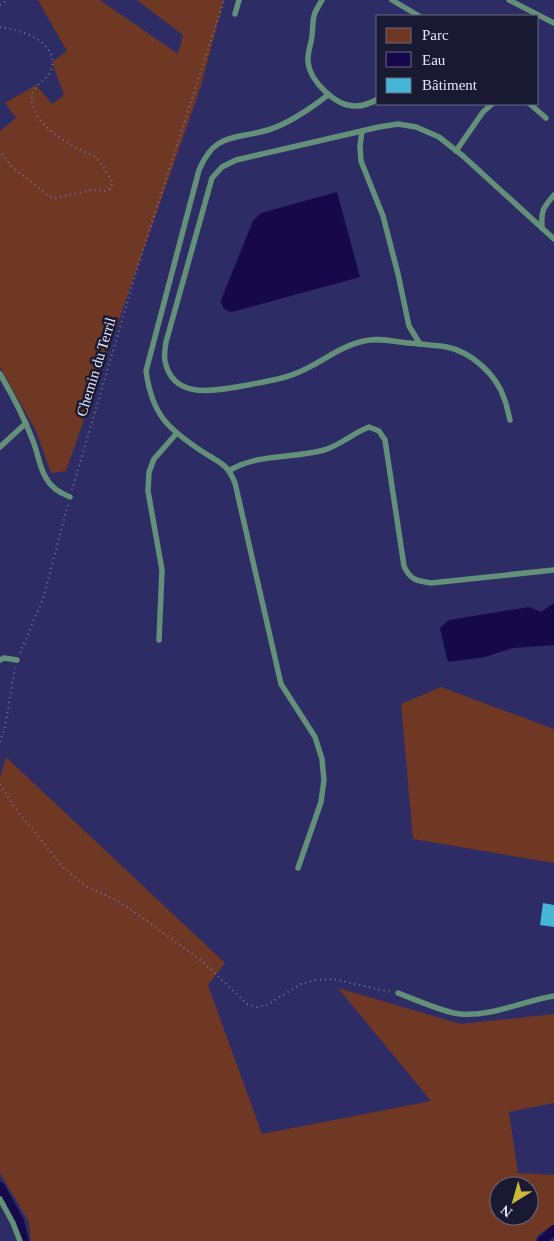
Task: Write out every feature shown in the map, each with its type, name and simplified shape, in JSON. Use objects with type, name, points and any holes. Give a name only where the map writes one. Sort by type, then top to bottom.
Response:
[{"type":"lane","points":[[234,14],[239,0]]},
{"type":"lane","points":[[322,0],[314,13],[312,37],[308,49],[308,64],[315,80],[328,94],[340,103],[354,107],[376,100]]},
{"type":"lane","points":[[392,0],[417,15]]},
{"type":"lane","points":[[509,0],[538,15]]},
{"type":"lane","points":[[539,15],[554,23]]},
{"type":"lane","points":[[298,868],[321,802],[324,780],[322,759],[315,738],[281,684],[235,483],[230,470],[176,434],[160,416],[149,392],[146,372],[199,170],[204,158],[212,148],[225,139],[268,130],[287,122],[313,107],[328,94]]},
{"type":"lane","points":[[456,150],[483,112],[491,105]]},
{"type":"lane","points":[[531,105],[546,118]]},
{"type":"lane","points":[[510,420],[504,398],[497,384],[479,363],[465,353],[447,347],[365,340],[343,348],[298,373],[214,391],[196,391],[180,384],[169,373],[165,359],[166,342],[212,178],[222,167],[236,160],[398,124],[416,127],[439,137],[456,150],[554,239]]},
{"type":"lane","points":[[362,131],[361,161],[383,216],[409,326],[420,344]]},
{"type":"lane","points":[[542,228],[541,214],[546,204],[554,195]]},
{"type":"lane","points":[[0,374],[20,408],[45,477],[59,493],[70,497]]},
{"type":"lane","points":[[0,447],[26,423]]},
{"type":"lane","points":[[230,470],[255,459],[324,450],[344,442],[369,427],[379,431],[385,440],[404,566],[408,575],[418,581],[431,583],[554,570]]},
{"type":"lane","points":[[159,640],[162,570],[148,491],[148,472],[154,458],[176,434]]},
{"type":"lane","points":[[0,660],[4,658],[17,660]]},
{"type":"lane","points":[[398,993],[458,1014],[497,1010],[534,999],[554,996]]},
{"type":"lane","points":[[0,1199],[20,1241]]},
{"type":"path","points":[[0,5],[7,0]]},
{"type":"path","name":"Chemin du Terril","points":[[0,742],[5,727],[17,660],[42,599],[138,266],[224,0]]},
{"type":"path","points":[[0,27],[26,33],[39,40],[47,48],[52,57],[52,68],[48,76],[39,83],[32,93],[33,106],[38,118],[49,130],[94,157],[101,164],[113,183],[105,191],[92,190],[55,198],[49,196],[11,166],[0,151]]},
{"type":"path","points":[[0,784],[15,808],[64,868],[86,886],[116,900],[136,913],[202,961],[247,1004],[257,1007],[267,1005],[301,984],[316,980],[333,979],[398,993]]},
{"type":"green space","points":[[38,0],[100,0],[178,54],[183,35],[137,0],[224,0],[200,89],[66,471],[51,473],[36,431],[0,367],[0,131],[16,118],[5,103],[36,85],[52,104],[64,95],[52,62],[67,51]]},
{"type":"green space","points":[[441,687],[554,729],[554,863],[413,839],[401,704]]},
{"type":"green space","points":[[6,757],[225,963],[208,985],[262,1134],[431,1101],[338,988],[461,1024],[554,1014],[554,1103],[509,1112],[518,1173],[554,1175],[554,1225],[538,1235],[535,1241],[31,1241],[29,1222],[0,1173],[0,778]]},
{"type":"water","points":[[337,192],[360,277],[232,312],[224,308],[221,300],[253,221],[261,213]]},
{"type":"water","points":[[554,603],[554,645],[513,648],[485,657],[449,662],[447,659],[440,628],[449,620],[529,607],[541,612]]},
{"type":"building","points":[[543,903],[554,905],[554,927],[540,925]]},
{"type":"waterway","points":[[0,1187],[19,1221],[24,1241]]},
{"type":"waterway","points":[[542,1241],[554,1230]]}]
